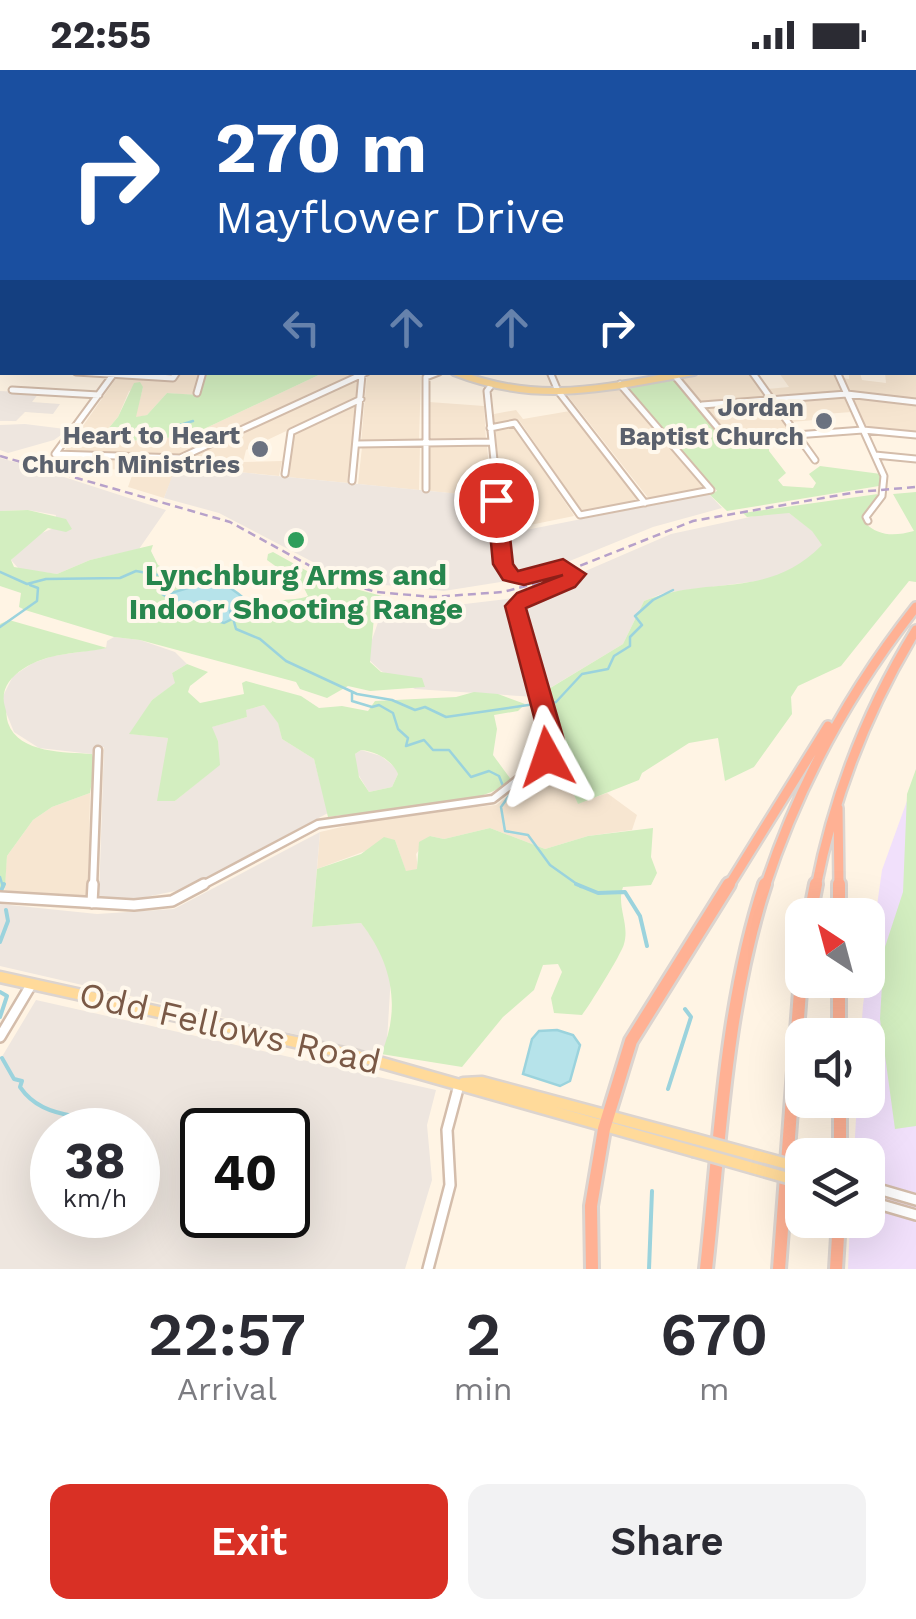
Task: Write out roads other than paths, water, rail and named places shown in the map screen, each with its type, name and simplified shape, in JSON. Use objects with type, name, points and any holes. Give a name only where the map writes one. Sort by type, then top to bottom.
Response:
[{"type":"highway","points":[[592,1269],[592,1206],[606,1122],[631,1042],[785,792],[916,607]]},
{"type":"highway","points":[[814,898],[838,796],[859,736],[916,630]]},
{"type":"highway","points":[[706,1269],[737,1020],[760,908],[780,842],[842,709]]},
{"type":"highway","points":[[838,796],[838,898]]},
{"type":"highway","points":[[779,1269],[800,998]]},
{"type":"highway","points":[[836,1269],[838,1238]]},
{"type":"main road","points":[[461,375],[490,388],[526,395],[560,394],[648,376],[674,375]]},
{"type":"main road","name":"Odd Fellows Road","points":[[0,976],[354,1055],[694,1145],[785,1164]]},
{"type":"main road","name":"Odd Fellows Road","points":[[694,1145],[785,1176]]},
{"type":"street","points":[[113,375],[55,454],[180,458],[363,375]]},
{"type":"street","points":[[197,393],[202,375]]},
{"type":"street","points":[[352,482],[365,375]]},
{"type":"street","points":[[426,489],[426,377],[431,375]]},
{"type":"street","points":[[551,375],[560,394],[645,503]]},
{"type":"street","points":[[674,375],[728,440],[863,430],[916,436]]},
{"type":"street","points":[[754,375],[814,460]]},
{"type":"street","points":[[838,375],[884,484],[882,496],[868,513],[868,521]]},
{"type":"street","points":[[490,428],[516,423],[580,515],[711,490],[620,384]]},
{"type":"street","points":[[0,897],[147,905],[172,900],[300,832],[332,821],[481,804],[510,789],[547,757],[552,740],[515,606],[524,598],[568,583],[575,574],[563,566],[520,579],[505,569],[487,392],[490,388]]},
{"type":"street","points":[[12,390],[98,395]]},
{"type":"street","points":[[700,405],[847,394],[916,402]]},
{"type":"street","points":[[284,474],[292,432],[361,398]]},
{"type":"street","points":[[358,444],[492,442]]},
{"type":"street","points":[[874,454],[916,458]]},
{"type":"street","points":[[92,903],[98,750]]},
{"type":"street","points":[[0,1037],[32,984]]},
{"type":"street","points":[[428,1269],[450,1185],[448,1130],[459,1083]]},
{"type":"street","points":[[885,1191],[916,1200]]},
{"type":"street","points":[[885,1206],[916,1215]]},
{"type":"water","points":[[212,581],[238,594],[258,615],[239,617],[238,608],[230,611],[232,619],[224,623],[203,617],[164,595]]},
{"type":"water","points":[[557,1030],[573,1035],[580,1045],[570,1081],[560,1086],[523,1074],[532,1039],[539,1031]]},
{"type":"waterway","points":[[180,425],[193,421]]},
{"type":"waterway","points":[[0,572],[27,584],[46,579],[120,578],[136,571],[164,576],[159,587],[164,593]]},
{"type":"waterway","points":[[0,627],[37,601],[38,588],[30,585]]},
{"type":"waterway","points":[[547,704],[556,702],[582,674],[608,669],[614,656],[630,646],[630,637],[642,625],[635,616],[653,600],[673,590]]},
{"type":"waterway","points":[[231,611],[236,629],[260,639],[286,661],[357,694],[392,700],[415,710],[425,707],[446,717],[535,704]]},
{"type":"waterway","points":[[352,692],[352,701],[372,707],[379,705],[393,713],[398,729],[408,738],[406,746],[424,740],[433,750],[449,750],[471,777],[489,771],[499,776],[503,786]]},
{"type":"waterway","points":[[511,793],[501,807],[505,831],[528,835],[550,865],[578,885]]},
{"type":"waterway","points":[[0,877],[3,887]]},
{"type":"waterway","points":[[578,885],[598,893],[625,892],[640,916],[647,946]]},
{"type":"waterway","points":[[1,891],[3,887]]},
{"type":"waterway","points":[[0,942],[8,921],[6,910]]},
{"type":"waterway","points":[[0,992],[7,996],[0,1017]]},
{"type":"waterway","points":[[668,1089],[691,1017],[685,1009]]},
{"type":"waterway","points":[[2,1058],[14,1079],[22,1081],[20,1087],[46,1108]]},
{"type":"waterway","points":[[649,1269],[652,1191]]},
{"type":"railway","points":[[0,456],[230,522],[334,579],[376,592],[433,597],[503,592],[534,584],[693,521],[857,492],[916,487]]},
{"type":"place","name":"Jordan Baptist Church","points":[[824,421]]},
{"type":"place","name":"Heart to Heart Church Ministries","points":[[260,449]]},
{"type":"place","name":"Lynchburg Arms and Indoor Shooting Range","points":[[296,540]]}]
